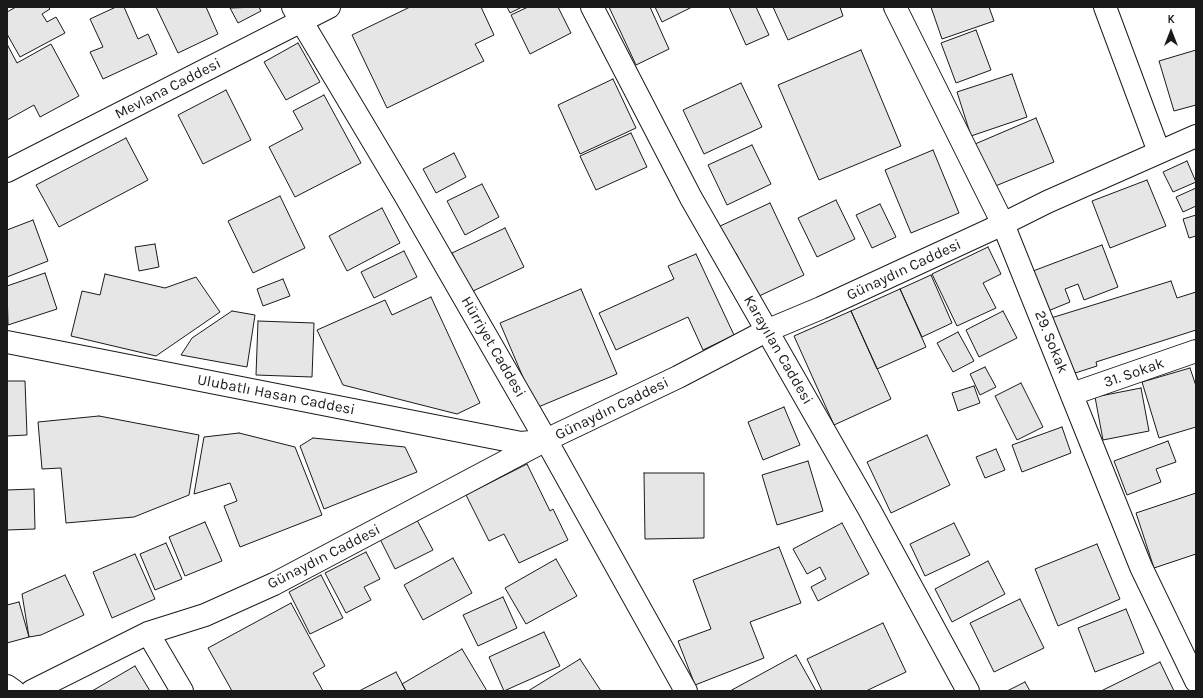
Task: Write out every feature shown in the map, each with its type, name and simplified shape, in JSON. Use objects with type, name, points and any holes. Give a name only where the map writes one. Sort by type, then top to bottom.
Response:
[{"type":"street","name":"Mevlana Caddesi","points":[[7,171],[297,14],[329,7]]},
{"type":"street","name":"Karayılan Caddesi","points":[[592,7],[691,198],[868,509],[968,691]]},
{"type":"street","name":"29. Sokak","points":[[894,7],[1003,224],[1141,567],[1196,681]]},
{"type":"street","points":[[1105,7],[1159,152]]},
{"type":"street","name":"Hürriyet Caddesi","points":[[297,14],[405,195],[546,440],[686,691]]},
{"type":"street","name":"Günaydın Caddesi","points":[[32,691],[148,633],[205,615],[274,584],[546,440],[678,377],[766,331],[821,308],[1003,224],[1047,202],[1196,136]]},
{"type":"street","name":"Ulubatlı Hasan Caddesi","points":[[7,342],[522,444],[546,440]]},
{"type":"street","name":"31. Sokak","points":[[1072,394],[1196,351]]},
{"type":"street","points":[[148,633],[182,691]]},
{"type":"street","points":[[7,686],[14,691]]},
{"type":"building","points":[[16,7],[48,7],[50,9],[42,14],[47,22],[56,17],[65,33],[20,57],[7,34],[7,12]]},
{"type":"building","points":[[116,7],[124,7],[138,39],[148,34],[157,54],[103,79],[90,52],[103,47],[90,19]]},
{"type":"building","points":[[156,7],[206,7],[218,34],[178,53]]},
{"type":"building","points":[[259,7],[261,11],[238,23],[230,8]]},
{"type":"building","points":[[410,7],[481,7],[494,35],[475,44],[484,61],[387,108],[352,35]]},
{"type":"building","points":[[507,7],[522,7],[510,13]]},
{"type":"building","points":[[528,7],[558,7],[571,33],[530,54],[511,15]]},
{"type":"building","points":[[609,7],[650,7],[669,49],[636,65]]},
{"type":"building","points":[[655,7],[692,7],[662,22]]},
{"type":"building","points":[[729,7],[756,7],[769,35],[746,45]]},
{"type":"building","points":[[773,7],[840,7],[843,16],[788,40]]},
{"type":"building","points":[[931,7],[989,7],[994,21],[942,39]]},
{"type":"building","points":[[976,30],[991,70],[956,83],[941,43]]},
{"type":"building","points":[[298,43],[320,82],[286,100],[264,62]]},
{"type":"building","points":[[7,44],[17,63],[51,44],[79,96],[40,117],[34,105],[7,120]]},
{"type":"building","points":[[861,50],[901,146],[819,180],[778,85]]},
{"type":"building","points":[[1196,50],[1196,105],[1174,111],[1159,61]]},
{"type":"building","points":[[1012,74],[1027,117],[971,136],[957,92]]},
{"type":"building","points":[[613,79],[636,128],[580,154],[558,105]]},
{"type":"building","points":[[741,83],[762,127],[704,154],[683,110]]},
{"type":"building","points":[[226,90],[251,140],[203,164],[178,115]]},
{"type":"building","points":[[324,95],[361,163],[295,197],[269,147],[303,129],[293,111]]},
{"type":"building","points":[[1036,118],[1054,162],[993,187],[975,144]]},
{"type":"building","points":[[631,133],[647,167],[596,190],[580,156]]},
{"type":"building","points":[[126,138],[148,180],[59,227],[36,185]]},
{"type":"building","points":[[752,145],[771,184],[727,205],[708,165]]},
{"type":"building","points":[[933,150],[959,213],[911,233],[885,170]]},
{"type":"building","points":[[454,153],[466,177],[436,193],[423,169]]},
{"type":"building","points":[[1187,161],[1196,182],[1173,192],[1163,172]]},
{"type":"building","points":[[1147,180],[1166,226],[1110,248],[1092,201]]},
{"type":"building","points":[[482,184],[499,217],[465,235],[447,201]]},
{"type":"building","points":[[1196,188],[1196,206],[1183,212],[1176,197]]},
{"type":"building","points":[[280,196],[305,248],[253,273],[228,221]]},
{"type":"building","points":[[836,200],[855,239],[817,257],[798,218]]},
{"type":"building","points":[[770,203],[804,275],[757,297],[736,253],[732,255],[718,227]]},
{"type":"building","points":[[880,204],[896,237],[872,248],[856,215]]},
{"type":"building","points":[[382,208],[400,243],[347,271],[329,236]]},
{"type":"building","points":[[1196,215],[1196,236],[1189,238],[1183,219]]},
{"type":"building","points":[[33,220],[48,261],[7,277],[7,230]]},
{"type":"building","points":[[505,228],[524,267],[471,292],[452,253]]},
{"type":"building","points":[[155,244],[159,267],[139,271],[135,247]]},
{"type":"building","points":[[1102,245],[1118,287],[1084,300],[1078,284],[1065,289],[1070,302],[1048,311],[1033,271]]},
{"type":"building","points":[[988,247],[1001,274],[983,283],[996,308],[957,326],[932,274]]},
{"type":"building","points":[[404,251],[417,277],[374,298],[361,272]]},
{"type":"building","points":[[696,254],[734,335],[703,350],[688,317],[616,350],[599,313],[674,279],[668,266]]},
{"type":"building","points":[[45,273],[57,309],[8,325],[7,286]]},
{"type":"building","points":[[105,274],[165,288],[196,277],[220,312],[156,356],[71,336],[82,291],[100,295]]},
{"type":"building","points":[[931,275],[952,323],[922,337],[900,289]]},
{"type":"building","points":[[283,279],[290,296],[263,306],[257,289]]},
{"type":"building","points":[[1171,281],[1177,298],[1196,292],[1196,330],[1096,362],[1097,366],[1069,375],[1051,318]]},
{"type":"building","points":[[581,289],[617,374],[536,408],[500,323]]},
{"type":"building","points":[[900,289],[926,347],[877,369],[851,311]]},
{"type":"building","points":[[431,297],[480,403],[457,414],[343,385],[317,330],[385,300],[392,315]]},
{"type":"building","points":[[232,311],[255,315],[247,367],[181,355],[192,338]]},
{"type":"building","points":[[851,311],[891,399],[834,425],[794,336]]},
{"type":"building","points":[[1003,311],[1017,338],[979,357],[966,330]]},
{"type":"building","points":[[258,321],[314,323],[312,377],[256,375]]},
{"type":"building","points":[[958,332],[974,361],[953,372],[937,343]]},
{"type":"building","points":[[985,367],[996,387],[980,395],[970,374]]},
{"type":"building","points":[[1190,368],[1196,386],[1196,427],[1159,438],[1142,382]]},
{"type":"building","points":[[7,381],[25,381],[27,435],[7,436]]},
{"type":"building","points":[[1021,383],[1043,427],[1017,440],[995,396]]},
{"type":"building","points":[[974,386],[980,403],[958,411],[952,393]]},
{"type":"building","points":[[1141,388],[1149,431],[1103,440],[1095,397]]},
{"type":"building","points":[[784,407],[800,445],[763,460],[748,422]]},
{"type":"building","points":[[99,416],[199,435],[189,495],[134,517],[66,523],[61,468],[42,469],[38,422]]},
{"type":"building","points":[[1062,427],[1071,453],[1022,472],[1012,445]]},
{"type":"building","points":[[239,433],[295,447],[322,515],[240,547],[224,506],[237,501],[230,483],[194,494],[204,437]]},
{"type":"building","points":[[927,435],[950,485],[891,513],[867,462]]},
{"type":"building","points":[[313,438],[405,447],[417,472],[324,509],[300,446]]},
{"type":"building","points":[[1168,441],[1176,462],[1156,469],[1161,482],[1127,495],[1114,461]]},
{"type":"building","points":[[996,449],[1005,470],[985,478],[976,457]]},
{"type":"building","points":[[808,461],[823,511],[777,525],[762,475]]},
{"type":"building","points":[[527,464],[550,511],[553,509],[568,540],[519,563],[504,534],[489,541],[466,495]]},
{"type":"building","points":[[644,473],[704,473],[704,538],[645,539]]},
{"type":"building","points":[[34,489],[35,529],[7,530],[7,490]]},
{"type":"building","points":[[1196,493],[1196,554],[1154,568],[1136,513]]},
{"type":"building","points":[[417,520],[433,550],[395,569],[380,539]]},
{"type":"building","points":[[205,522],[222,561],[185,576],[169,537]]},
{"type":"building","points":[[842,523],[869,574],[818,601],[811,587],[826,579],[820,567],[807,574],[793,549]]},
{"type":"building","points":[[954,523],[970,555],[925,576],[910,544]]},
{"type":"building","points":[[166,543],[182,579],[155,590],[140,554]]},
{"type":"building","points":[[1097,544],[1120,599],[1058,626],[1035,569]]},
{"type":"building","points":[[779,547],[801,603],[750,622],[764,658],[695,685],[678,641],[711,629],[693,580]]},
{"type":"building","points":[[366,552],[380,579],[364,587],[371,600],[346,613],[325,573]]},
{"type":"building","points":[[135,554],[155,599],[112,618],[93,572]]},
{"type":"building","points":[[453,558],[472,593],[423,620],[404,585]]},
{"type":"building","points":[[556,559],[577,596],[526,624],[505,588]]},
{"type":"building","points":[[988,561],[1005,594],[952,622],[935,589]]},
{"type":"building","points":[[65,575],[84,615],[41,635],[29,637],[22,594]]},
{"type":"building","points":[[321,575],[343,618],[310,634],[289,592]]},
{"type":"building","points":[[503,597],[517,628],[478,646],[463,615]]},
{"type":"building","points":[[1020,599],[1044,648],[994,672],[970,623]]},
{"type":"building","points":[[19,602],[29,637],[7,643],[7,605]]},
{"type":"building","points":[[291,603],[325,666],[313,673],[323,691],[232,691],[208,648]]},
{"type":"building","points":[[1126,609],[1144,653],[1095,672],[1078,628]]},
{"type":"building","points":[[883,623],[906,672],[866,691],[822,691],[807,659]]},
{"type":"building","points":[[544,632],[560,666],[504,691],[489,657]]},
{"type":"building","points":[[462,649],[487,691],[406,691],[402,684]]},
{"type":"building","points":[[796,655],[816,691],[730,691]]},
{"type":"building","points":[[580,659],[601,691],[528,691]]},
{"type":"building","points":[[1160,662],[1174,691],[1101,691]]},
{"type":"building","points":[[135,666],[150,691],[92,691]]},
{"type":"building","points":[[396,672],[406,691],[359,691]]},
{"type":"building","points":[[1025,682],[1030,691],[1007,691]]}]
